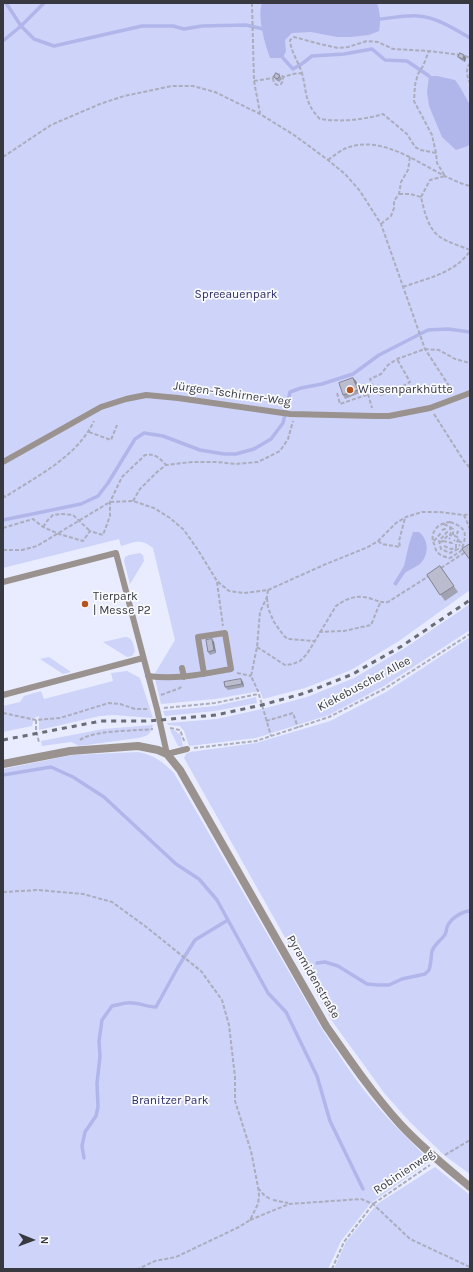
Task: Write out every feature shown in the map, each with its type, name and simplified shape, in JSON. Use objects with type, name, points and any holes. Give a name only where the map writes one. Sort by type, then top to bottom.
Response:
[{"type":"street","points":[[3,764],[70,751],[138,746],[158,750],[168,754]]},
{"type":"street","name":"Pyramidenstraße","points":[[168,754],[180,770],[326,1026],[370,1088],[400,1124],[470,1188]]},
{"type":"lane","name":"Jürgen-Tschirner-Weg","points":[[3,462],[101,406],[146,395],[292,414],[388,416],[430,408],[470,393]]},
{"type":"lane","points":[[3,582],[116,553],[168,754],[187,749]]},
{"type":"lane","points":[[148,676],[185,679],[231,669],[225,633],[198,637],[204,674]]},
{"type":"lane","points":[[3,695],[143,658]]},
{"type":"lane","points":[[182,668],[185,679]]},
{"type":"path","points":[[252,3],[254,80],[260,114]]},
{"type":"path","points":[[436,153],[421,150],[415,147],[407,134],[383,114],[373,117],[342,121],[320,119],[314,113],[308,102],[302,73],[291,50],[290,40],[294,37],[338,48],[348,47],[367,41],[378,42],[393,49],[453,53],[470,58]]},
{"type":"path","points":[[429,51],[418,74],[415,85],[414,101],[432,135],[437,163],[445,176]]},
{"type":"path","points":[[470,63],[467,68],[467,78],[470,83]]},
{"type":"path","points":[[254,80],[273,78],[277,74],[283,77],[302,73]]},
{"type":"path","points":[[273,78],[274,83],[277,85],[281,84],[283,77]]},
{"type":"path","points":[[3,157],[51,125],[100,104],[124,96],[172,86],[193,86],[215,92],[260,114],[294,135],[328,160],[345,174],[360,191],[381,224],[424,349],[442,373],[457,398]]},
{"type":"path","points":[[328,160],[344,149],[361,144],[385,147],[410,157],[457,183],[470,186]]},
{"type":"path","points":[[381,224],[391,216],[394,208],[394,201],[399,194],[401,182],[408,170],[410,157]]},
{"type":"path","points":[[403,287],[445,273],[464,260],[470,251],[440,237],[431,227],[425,212],[421,197],[430,180],[445,176]]},
{"type":"path","points":[[399,194],[410,194],[421,197]]},
{"type":"path","points":[[397,360],[410,382],[398,389],[381,395],[375,392],[370,380],[381,374],[388,365],[397,360],[424,349],[439,350],[455,359],[470,363]]},
{"type":"path","points":[[337,393],[340,404],[375,392]]},
{"type":"path","points":[[368,394],[375,416]]},
{"type":"path","points":[[3,495],[5,496],[43,473],[73,450],[89,432],[101,406]]},
{"type":"path","points":[[430,408],[470,468]]},
{"type":"path","points":[[133,501],[140,489],[166,465],[192,462],[236,464],[258,462],[280,451],[288,438],[292,414]]},
{"type":"path","points":[[89,432],[111,440],[117,425]]},
{"type":"path","points":[[43,527],[53,515],[73,515],[90,531],[103,535],[110,516],[110,502],[122,477],[145,455],[154,455],[161,459],[166,465]]},
{"type":"path","points":[[3,550],[22,550],[37,546],[110,502],[133,501],[154,508],[170,518],[184,530],[217,581],[229,591],[244,593],[268,590],[326,564],[368,548],[378,541],[396,523],[406,517],[422,512],[439,512],[464,515],[470,514]]},
{"type":"path","points":[[464,515],[470,529]]},
{"type":"path","points":[[378,541],[382,544],[400,547],[399,541],[406,517]]},
{"type":"path","points":[[3,528],[33,518],[43,527],[59,534],[83,541],[90,531]]},
{"type":"path","points":[[450,522],[462,528],[465,532],[466,538],[462,549],[457,555],[450,558],[437,552],[432,539],[436,528],[444,524],[450,522]]},
{"type":"path","points":[[444,524],[453,529],[453,534],[455,536],[459,538],[466,538]]},
{"type":"path","points":[[449,539],[451,537],[450,527]]},
{"type":"path","points":[[436,528],[442,534]]},
{"type":"path","points":[[434,542],[447,531],[445,528],[442,530]]},
{"type":"path","points":[[455,536],[458,532],[457,531]]},
{"type":"path","points":[[442,534],[439,541],[441,549],[446,552],[453,552],[458,549],[456,547],[456,540]]},
{"type":"path","points":[[444,541],[446,536],[450,535]]},
{"type":"path","points":[[452,543],[459,538]]},
{"type":"path","points":[[456,540],[461,542],[459,546],[466,553]]},
{"type":"path","points":[[440,542],[444,541],[452,543],[456,547]]},
{"type":"path","points":[[444,546],[451,549],[456,547]]},
{"type":"path","points":[[440,569],[470,549]]},
{"type":"path","points":[[257,647],[285,665],[294,664],[300,661],[307,654],[314,640],[336,606],[343,601],[355,597],[363,597],[380,603],[388,602],[433,574]]},
{"type":"path","points":[[217,581],[225,633]]},
{"type":"path","points":[[268,590],[268,608],[274,622],[284,636],[288,639],[314,640]]},
{"type":"path","points":[[267,597],[260,612],[257,647],[251,676],[271,736]]},
{"type":"path","points":[[319,632],[344,631],[370,625],[380,603]]},
{"type":"path","name":"Kiekebuscher Allee","points":[[187,749],[256,741],[329,717],[384,689],[470,634]]},
{"type":"path","points":[[231,669],[236,673],[251,676]]},
{"type":"path","points":[[154,698],[180,688],[185,679]]},
{"type":"path","points":[[3,713],[36,720],[60,718],[109,703],[120,704],[135,709],[157,708],[215,703],[258,694]]},
{"type":"path","points":[[266,721],[293,713],[298,728]]},
{"type":"path","points":[[36,720],[36,731],[39,742]]},
{"type":"path","points":[[162,729],[173,728],[180,730],[187,749]]},
{"type":"path","points":[[3,892],[38,890],[83,894],[112,902],[145,926],[200,971],[222,1000],[229,1025],[235,1077],[234,1101],[251,1152],[258,1187],[258,1204],[250,1220]]},
{"type":"path","name":"Robinienweg","points":[[332,1269],[344,1242],[373,1204],[470,1140]]},
{"type":"path","points":[[258,1187],[272,1200],[289,1204],[360,1200],[373,1204],[410,1239],[470,1267]]},
{"type":"path","points":[[138,1269],[155,1260],[176,1257],[250,1220],[289,1204]]},
{"type":"green space","name":"Spreeauenpark","points":[[3,3],[470,3],[470,590],[399,641],[351,670],[305,688],[263,699],[260,691],[215,699],[161,704],[154,675],[175,640],[153,548],[141,542],[134,542],[121,546],[119,539],[3,568]]},
{"type":"green space","points":[[140,553],[143,555],[144,561],[130,584],[124,561],[125,557]]},
{"type":"green space","points":[[470,604],[470,630],[384,686],[329,715],[256,738],[189,746],[184,731],[180,726],[168,725],[167,723],[217,719],[307,697],[354,678],[405,648]]},
{"type":"green space","points":[[125,637],[130,638],[133,643],[135,651],[132,656],[127,657],[103,642]]},
{"type":"green space","points":[[470,637],[470,1174],[445,1156],[409,1121],[385,1094],[332,1021],[184,758],[186,754],[190,752],[256,743],[330,721],[386,692]]},
{"type":"green space","points":[[49,657],[71,672],[63,674],[40,659]]},
{"type":"green space","points":[[127,671],[140,678],[153,718],[113,715],[100,716],[39,730],[39,716],[34,718],[32,726],[3,732],[3,706],[20,702],[24,696],[41,691],[44,699],[113,681],[111,673]]},
{"type":"green space","points":[[256,697],[257,703],[215,711],[165,716],[163,711],[215,706]]},
{"type":"green space","points":[[153,725],[148,734],[144,737],[138,738],[79,746],[71,742],[42,746],[41,741],[103,729]]},
{"type":"green space","points":[[170,730],[174,730],[181,735],[183,747],[178,746]]},
{"type":"green space","name":"Branitzer Park","points":[[138,752],[149,755],[158,760],[174,773],[337,1053],[372,1100],[396,1127],[430,1161],[371,1203],[341,1241],[328,1269],[3,1269],[3,769],[72,755]]},
{"type":"green space","points":[[435,1167],[470,1195],[470,1269],[334,1269],[346,1242],[377,1204]]},
{"type":"shaded area","points":[[262,3],[377,3],[380,17],[379,31],[369,35],[351,37],[337,37],[311,32],[292,33],[285,40],[286,51],[283,58],[270,58],[261,23],[260,16]]},
{"type":"shaded area","points":[[429,76],[437,76],[455,80],[460,87],[470,105],[470,143],[468,146],[456,150],[442,137],[429,106],[427,92]]},
{"type":"shaded area","points":[[413,532],[419,532],[425,539],[427,551],[421,563],[405,573],[396,586],[393,584],[404,566]]},
{"type":"building","points":[[460,53],[464,55],[463,59],[458,57]]},
{"type":"building","points":[[276,73],[280,76],[277,79],[274,77]]},
{"type":"building","name":"Wiesenparkhütte","points":[[353,378],[358,390],[343,395],[339,383]]},
{"type":"building","points":[[470,544],[470,560],[462,549]]},
{"type":"building","points":[[440,566],[454,586],[440,595],[427,575]]},
{"type":"building","points":[[212,639],[214,650],[208,652],[206,640]]},
{"type":"building","points":[[241,679],[242,684],[225,687],[224,682]]},
{"type":"waterway","points":[[6,3],[21,26],[34,39],[54,46],[142,26],[173,26],[184,29],[202,26],[246,25],[263,29]]},
{"type":"waterway","points":[[3,41],[21,26],[44,3]]},
{"type":"waterway","points":[[380,19],[409,16],[425,17],[445,24],[470,38]]},
{"type":"waterway","points":[[283,58],[293,69],[312,56],[344,54],[372,49],[385,60],[407,61],[429,76]]},
{"type":"waterway","points":[[3,520],[81,504],[98,496],[108,483],[135,439],[144,433],[163,436],[200,450],[224,454],[236,454],[254,449],[271,439],[283,423],[290,392],[353,374],[379,355],[428,330],[448,329],[470,332]]},
{"type":"waterway","points":[[3,775],[51,767],[73,777],[104,797],[176,864],[199,879],[217,900],[268,993],[286,1012],[317,1076],[330,1121],[363,1189]]},
{"type":"waterway","points":[[317,963],[325,962],[338,966],[367,984],[389,985],[402,979],[425,974],[429,970],[432,951],[436,944],[445,935],[447,927],[453,918],[470,911]]},
{"type":"waterway","points":[[84,1158],[82,1146],[85,1132],[96,1116],[98,1107],[97,1083],[100,1056],[99,1041],[102,1020],[112,1006],[124,1003],[156,1007],[195,940],[228,920]]},
{"type":"railway","points":[[3,740],[101,721],[149,721],[216,715],[262,705],[305,693],[353,674],[402,646],[470,600]]},
{"type":"place","name":"Wiesenparkhütte","points":[[350,390]]},
{"type":"place","name":"Tierpark | Messe P2","points":[[85,604]]}]
